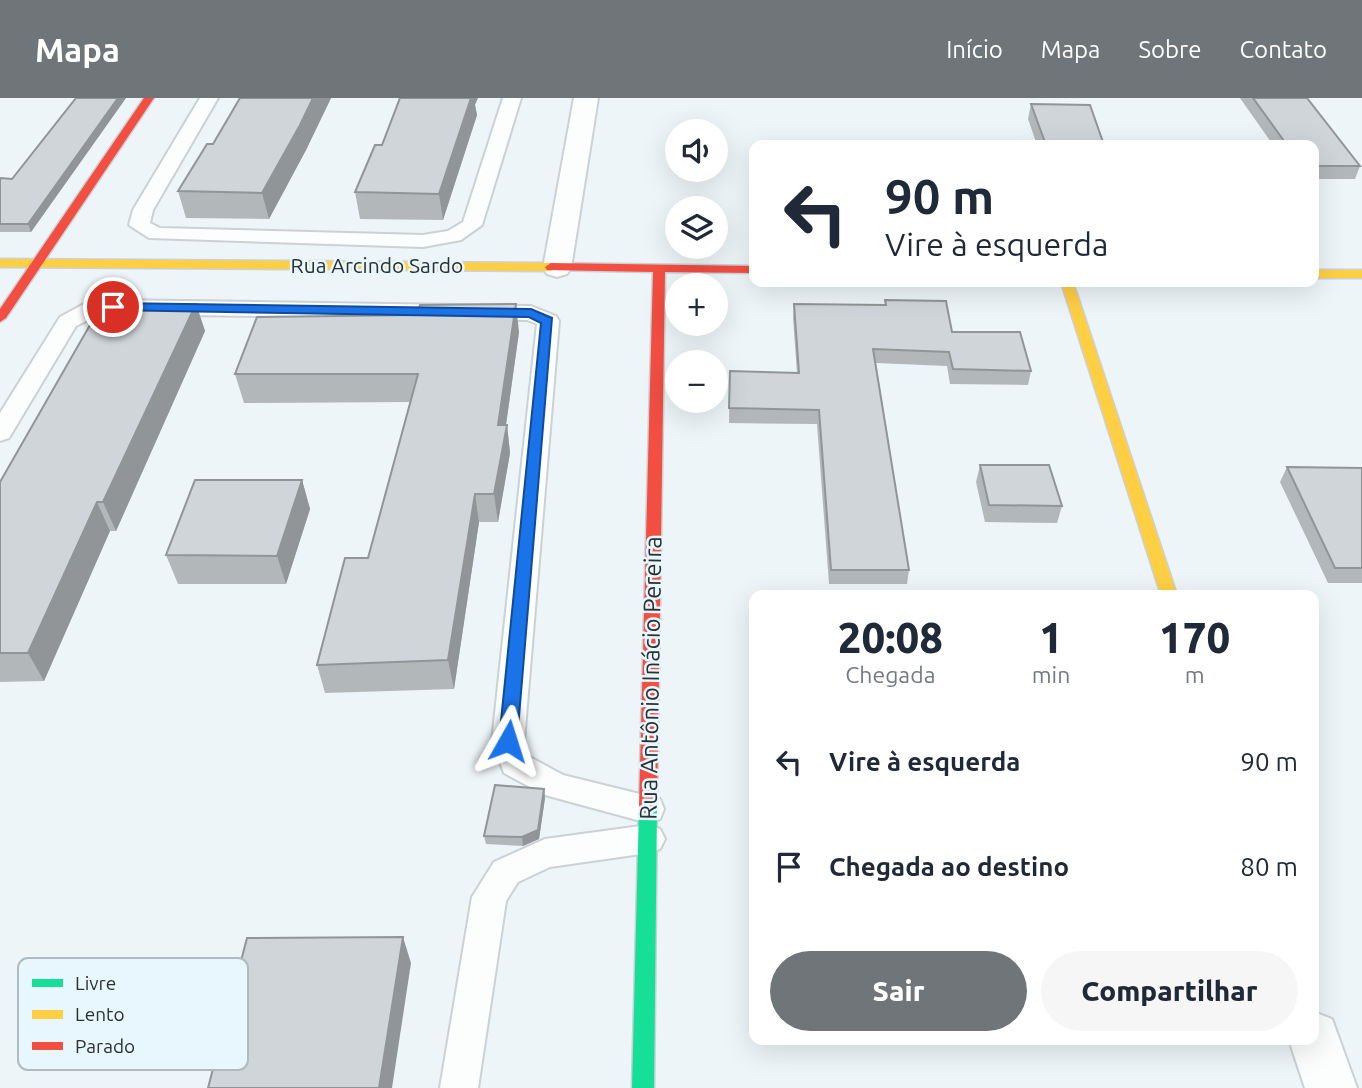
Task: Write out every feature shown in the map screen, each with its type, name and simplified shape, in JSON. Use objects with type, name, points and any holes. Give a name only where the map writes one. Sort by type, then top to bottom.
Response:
[{"type":"street","points":[[0,318],[149,98]]},
{"type":"street","points":[[557,268],[586,98]]},
{"type":"street","name":"Rua Arcindo Sardo","points":[[0,263],[749,269]]},
{"type":"street","name":"Rua Antônio Inácio Pereira","points":[[643,1088],[659,268]]},
{"type":"street","points":[[1319,274],[1362,274]]},
{"type":"street","points":[[1069,287],[1167,590]]},
{"type":"street","points":[[1317,1045],[1331,1088]]},
{"type":"lane","points":[[209,98],[143,210],[139,225],[156,234],[424,241],[454,236],[472,225],[512,98]]},
{"type":"lane","points":[[0,433],[68,322],[90,310],[113,307],[531,313],[548,321],[508,741],[515,764],[556,786],[648,824]]},
{"type":"lane","points":[[459,1088],[489,897],[506,872],[545,853],[648,824]]},
{"type":"building","points":[[76,98],[118,98],[28,224],[0,224],[1,178],[12,179]]},
{"type":"building","points":[[240,98],[313,98],[262,193],[178,191],[207,144],[213,144]]},
{"type":"building","points":[[400,98],[471,98],[439,194],[355,192],[375,145],[382,145]]},
{"type":"building","points":[[1253,98],[1307,98],[1360,166],[1319,166],[1319,140],[1283,140]]},
{"type":"building","points":[[1031,104],[1090,105],[1102,140],[1044,140]]},
{"type":"building","points":[[885,300],[946,301],[952,332],[1020,332],[1031,371],[953,369],[949,352],[873,349],[909,570],[831,570],[819,410],[729,408],[730,371],[799,373],[794,304],[886,305]]},
{"type":"building","points":[[102,304],[196,304],[103,502],[97,502],[28,653],[0,653],[0,482]]},
{"type":"building","points":[[516,304],[498,425],[507,425],[494,494],[475,494],[448,660],[317,665],[345,558],[368,558],[418,374],[235,374],[257,317],[417,315],[420,305]]},
{"type":"building","points":[[980,465],[1049,465],[1062,506],[989,505]]},
{"type":"building","points":[[1287,467],[1362,468],[1362,568],[1335,568]]},
{"type":"building","points":[[195,480],[302,480],[277,556],[166,555]]},
{"type":"building","points":[[495,785],[544,789],[538,830],[522,837],[484,836]]},
{"type":"building","points":[[403,937],[379,1088],[208,1088],[213,1070],[248,1070],[248,958],[242,958],[247,938]]},
{"type":"traffic: fast","points":[[643,1088],[648,806]]},
{"type":"traffic: slow","points":[[0,263],[551,267]]},
{"type":"traffic: slow","points":[[1319,274],[1362,274]]},
{"type":"traffic: slow","points":[[1069,287],[1167,590]]},
{"type":"traffic: jam","points":[[0,318],[149,98]]},
{"type":"traffic: jam","points":[[551,267],[749,269]]},
{"type":"traffic: jam","points":[[648,806],[659,268]]},
{"type":"route","points":[[113,307],[531,313],[548,321],[508,741]]}]
